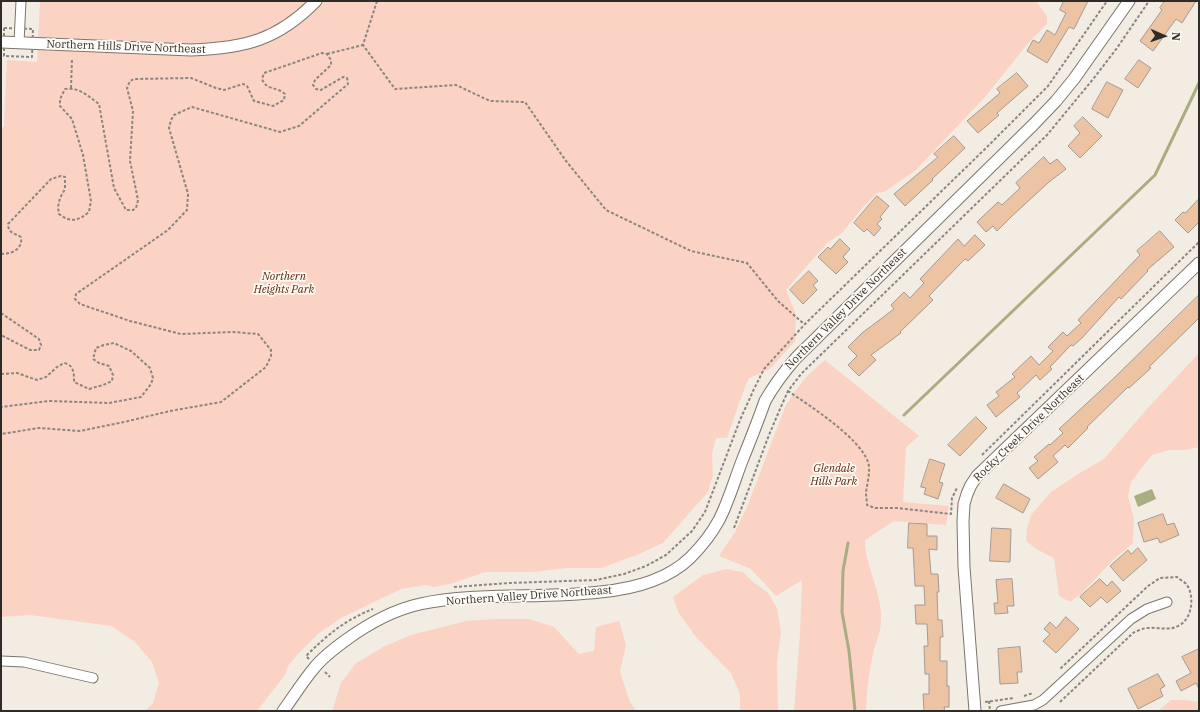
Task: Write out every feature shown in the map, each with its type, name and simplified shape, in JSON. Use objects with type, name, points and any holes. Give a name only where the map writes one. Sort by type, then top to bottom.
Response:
[{"type":"street","points":[[19,43],[21,1]]},
{"type":"street","name":"Northern Hills Drive Northeast","points":[[1,42],[191,50],[216,49],[258,41],[275,33],[292,22],[316,1]]},
{"type":"street","name":"Northern Valley Drive Northeast","points":[[283,711],[316,666],[334,648],[358,631],[379,619],[398,611],[419,604],[448,600],[584,594],[615,591],[654,580],[674,570],[690,558],[705,541],[719,520],[765,402],[782,374],[796,358],[1056,101],[1129,1]]},
{"type":"street","name":"Rocky Creek Drive Northeast","points":[[975,711],[964,567],[964,504],[970,485],[1199,263]]},
{"type":"street","points":[[1001,711],[1034,705],[1043,700],[1131,618],[1147,609],[1167,602]]},
{"type":"street","points":[[1,661],[24,662],[93,678]]},
{"type":"path","points":[[363,45],[377,1]]},
{"type":"path","points":[[453,587],[509,583],[596,580],[624,574],[646,566],[666,555],[692,531],[705,512],[740,420],[764,369],[804,324],[1048,86],[1107,1]]},
{"type":"path","points":[[734,528],[769,435],[788,391],[801,374],[1047,136],[1099,72],[1150,1]]},
{"type":"path","points":[[1,254],[16,251],[21,246],[21,237],[10,232],[8,229],[8,224],[51,179],[61,176],[65,177],[65,189],[60,198],[58,207],[59,214],[65,219],[76,221],[89,212],[91,201],[83,155],[72,119],[60,106],[60,99],[65,89],[72,88],[83,92],[99,104],[114,188],[126,210],[133,210],[136,208],[138,200],[130,161],[133,111],[127,88],[130,81],[134,79],[191,78],[224,90],[243,84],[247,86],[254,100],[273,106],[284,100],[285,94],[280,90],[264,84],[262,79],[264,73],[322,53],[326,54],[363,45]]},
{"type":"path","points":[[363,45],[395,89],[456,85],[490,101],[525,102],[566,161],[606,210],[691,251],[747,263],[778,301],[804,324]]},
{"type":"path","points":[[1,434],[39,428],[80,431],[170,411],[221,402],[266,367],[271,356],[271,350],[258,334],[233,332],[181,334],[80,304],[75,299],[76,294],[168,230],[187,210],[188,194],[169,128],[174,115],[192,107],[280,132],[299,126],[348,84],[347,78],[343,77],[321,90],[316,89],[313,85],[315,80],[331,66],[331,60],[326,54]]},
{"type":"path","points":[[4,56],[32,57]]},
{"type":"path","points":[[72,59],[72,88]]},
{"type":"path","points":[[977,459],[1199,242]]},
{"type":"path","points":[[1,313],[38,339],[41,344],[39,350],[30,350],[1,335]]},
{"type":"path","points":[[1,374],[17,373],[37,380],[46,377],[64,363],[68,364],[74,369],[74,382],[89,389],[103,386],[112,381],[113,375],[109,366],[99,363],[93,359],[96,348],[114,344],[131,351],[150,368],[153,378],[151,384],[141,397],[109,403],[49,401],[1,407]]},
{"type":"path","points":[[788,391],[822,415],[851,439],[862,453],[868,463],[869,479],[866,494],[867,505],[875,508],[897,508],[951,514],[952,498],[959,482]]},
{"type":"path","points":[[306,656],[324,638],[341,625],[364,612],[377,608]]},
{"type":"path","points":[[989,701],[990,711]]},
{"type":"green space","name":"Northern Heights Park","points":[[40,1],[1036,1],[1047,16],[1047,24],[1030,41],[985,97],[916,170],[884,192],[877,193],[864,206],[842,233],[827,243],[786,290],[796,314],[795,341],[770,369],[749,378],[727,438],[716,438],[712,453],[713,475],[708,492],[663,543],[637,555],[601,568],[567,568],[532,572],[485,572],[453,583],[434,587],[426,585],[401,589],[341,618],[318,634],[288,666],[285,675],[257,711],[145,711],[153,703],[159,683],[152,662],[134,641],[111,626],[30,615],[1,617],[1,127],[4,127],[7,60],[37,62]]},
{"type":"green space","points":[[1199,353],[1199,447],[1185,450],[1169,450],[1152,455],[1131,482],[1128,496],[1134,519],[1133,543],[1113,560],[1082,593],[1070,602],[1059,596],[1054,558],[1038,550],[1026,541],[1027,529],[1031,515],[1051,492],[1104,459],[1146,410]]},
{"type":"green space","name":"Glendale Hills Park","points":[[825,360],[919,436],[906,447],[903,502],[949,506],[946,525],[894,521],[865,540],[867,558],[878,595],[881,614],[880,630],[870,673],[866,711],[794,711],[800,634],[802,580],[776,596],[751,569],[719,556],[735,532],[747,507],[785,407],[809,374]]},
{"type":"green space","points":[[726,569],[743,572],[753,582],[768,593],[777,608],[781,632],[777,662],[778,711],[740,711],[740,694],[731,673],[696,637],[678,612],[673,597],[703,575]]},
{"type":"green space","points":[[529,619],[554,627],[579,654],[594,651],[596,627],[619,621],[626,645],[620,671],[629,700],[636,711],[332,711],[341,683],[355,664],[383,647],[411,635],[466,621]]},
{"type":"green space","points":[[1171,700],[1199,702],[1199,711],[1158,711]]},
{"type":"shaded area","points":[[1152,489],[1156,499],[1138,507],[1134,496]]},
{"type":"building","points":[[1064,1],[1088,1],[1074,29],[1069,27],[1047,63],[1027,51],[1033,40],[1039,43],[1047,30],[1055,35],[1066,13],[1060,10]]},
{"type":"building","points":[[1165,1],[1196,1],[1182,23],[1176,19],[1153,51],[1140,41],[1162,10],[1160,8]]},
{"type":"building","points":[[1139,60],[1151,68],[1138,88],[1125,79]]},
{"type":"building","points":[[1017,73],[1028,86],[997,113],[999,115],[978,133],[967,121],[1000,93],[997,89]]},
{"type":"building","points":[[1107,82],[1123,90],[1108,118],[1092,109]]},
{"type":"building","points":[[1083,117],[1102,136],[1080,158],[1068,146],[1080,133],[1074,126]]},
{"type":"building","points":[[954,136],[965,148],[905,206],[894,194],[938,157],[934,154]]},
{"type":"building","points":[[1044,157],[1050,164],[1057,159],[1066,169],[1049,182],[997,231],[993,226],[986,232],[977,222],[998,202],[1002,205],[1020,188],[1016,183]]},
{"type":"building","points":[[877,196],[889,206],[880,217],[882,219],[877,224],[881,228],[874,236],[867,229],[864,232],[854,223]]},
{"type":"building","points":[[1199,199],[1199,222],[1188,233],[1175,220],[1183,212],[1185,213]]},
{"type":"building","points":[[1160,231],[1174,247],[1147,270],[1148,271],[1121,299],[1119,297],[1082,338],[1073,346],[1071,345],[1050,367],[1052,369],[1040,380],[1036,375],[1017,393],[1020,397],[996,417],[987,405],[999,396],[996,392],[1015,377],[1012,374],[1031,356],[1039,365],[1053,351],[1048,347],[1063,332],[1067,336],[1081,323],[1078,320],[1140,255],[1137,251]]},
{"type":"building","points":[[975,235],[985,245],[968,261],[965,259],[929,296],[933,300],[900,332],[901,333],[871,355],[876,360],[859,376],[848,365],[857,356],[848,347],[862,333],[894,309],[891,305],[904,292],[910,298],[924,283],[920,279],[958,239],[964,246]]},
{"type":"building","points":[[840,239],[850,249],[843,257],[848,262],[836,274],[818,257],[828,247],[830,249]]},
{"type":"building","points":[[809,271],[818,281],[813,285],[817,290],[803,304],[790,290]]},
{"type":"building","points":[[1199,295],[1199,318],[1149,367],[1151,368],[1129,388],[1128,387],[1068,448],[1065,445],[1053,456],[1058,462],[1038,479],[1029,468],[1038,461],[1034,457],[1063,433],[1059,429],[1113,379]]},
{"type":"building","points":[[976,417],[987,428],[960,456],[948,445]]},
{"type":"building","points":[[930,459],[945,464],[939,482],[943,483],[938,499],[924,494],[926,488],[921,487]]},
{"type":"building","points":[[1004,484],[1030,499],[1023,513],[996,498]]},
{"type":"building","points":[[1163,514],[1167,525],[1174,523],[1179,535],[1160,543],[1158,538],[1144,542],[1138,523]]},
{"type":"building","points":[[909,523],[927,524],[927,536],[937,536],[937,550],[929,549],[931,574],[938,574],[938,620],[942,620],[943,637],[940,637],[940,661],[947,661],[949,707],[944,707],[945,711],[924,711],[923,694],[929,694],[929,674],[925,674],[924,646],[928,646],[927,624],[916,624],[915,605],[925,605],[924,586],[915,586],[913,548],[908,548]]},
{"type":"building","points":[[992,528],[1011,529],[1010,562],[990,561]]},
{"type":"building","points":[[1138,548],[1147,560],[1123,581],[1110,566],[1128,550],[1131,554]]},
{"type":"building","points":[[1012,579],[1014,606],[1007,606],[1008,613],[995,614],[994,603],[998,603],[996,580]]},
{"type":"building","points":[[1100,579],[1107,586],[1112,581],[1121,591],[1107,603],[1101,597],[1090,607],[1080,597]]},
{"type":"building","points":[[1066,617],[1079,629],[1056,653],[1043,641],[1050,634],[1044,629],[1050,622],[1056,628]]},
{"type":"building","points":[[1020,647],[1022,672],[1017,672],[1018,683],[1000,684],[998,649]]},
{"type":"building","points":[[1199,649],[1199,689],[1196,683],[1181,691],[1176,681],[1191,673],[1182,657]]},
{"type":"building","points":[[1158,674],[1165,686],[1160,689],[1163,696],[1138,709],[1128,689]]},
{"type":"waterway","points":[[904,415],[1155,175],[1199,83]]},
{"type":"waterway","points":[[848,543],[843,571],[842,612],[849,651],[855,711]]}]
